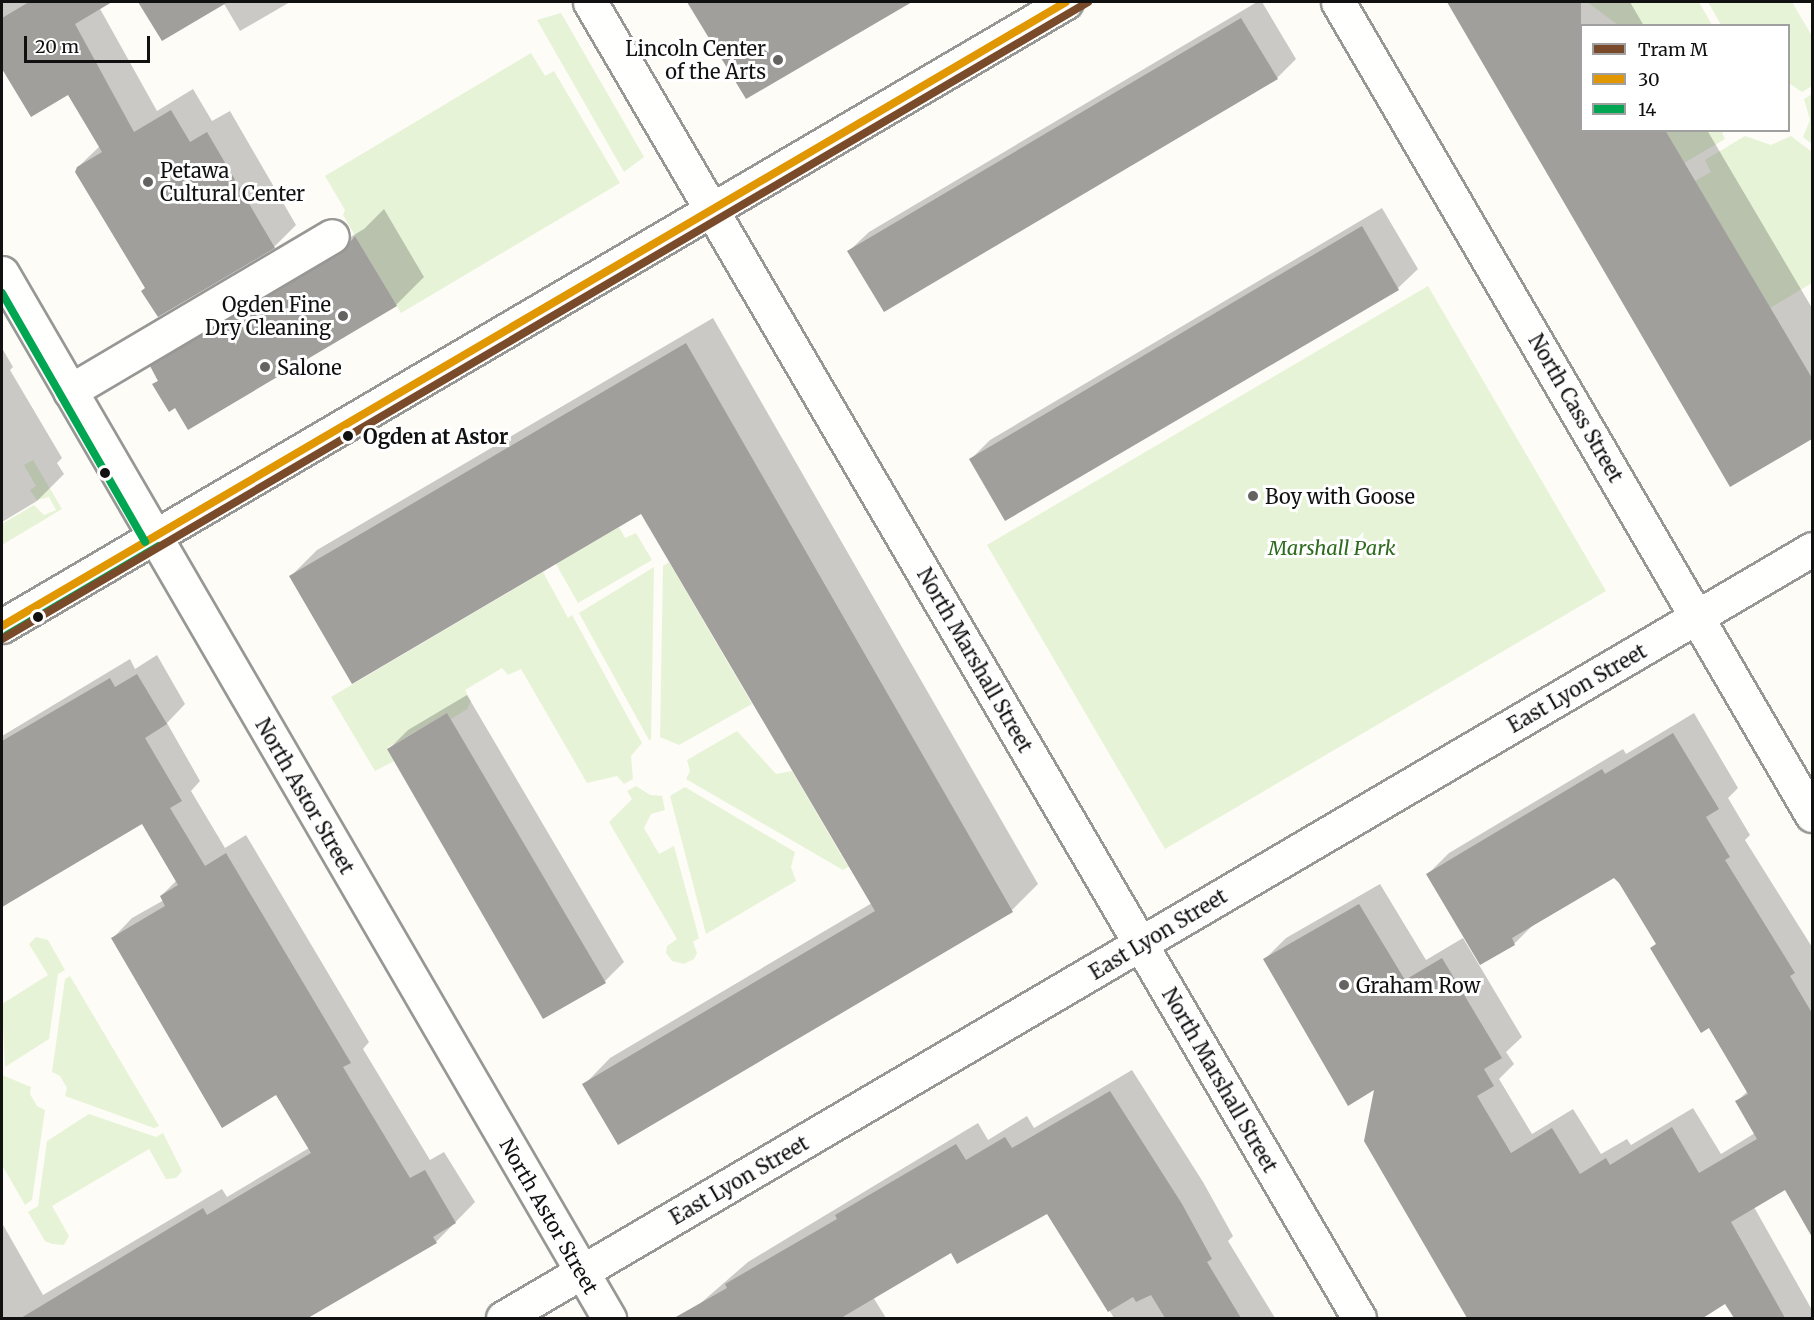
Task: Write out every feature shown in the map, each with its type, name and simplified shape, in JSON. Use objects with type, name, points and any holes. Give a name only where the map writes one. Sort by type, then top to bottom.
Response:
[{"type":"street","name":"North Marshall Street","points":[[590,2],[1359,1318]]},
{"type":"street","points":[[2,626],[1066,2]]},
{"type":"street","name":"North Cass Street","points":[[1338,2],[1812,815]]},
{"type":"street","points":[[70,391],[332,236]]},
{"type":"street","name":"North Astor Street","points":[[2,273],[609,1318]]},
{"type":"street","name":"East Lyon Street","points":[[503,1318],[1812,549]]},
{"type":"green space","points":[[1587,2],[1699,2],[1711,24],[1617,24]]},
{"type":"green space","points":[[1708,2],[1792,2],[1812,36],[1812,86],[1802,92],[1790,84],[1790,24],[1720,24]]},
{"type":"green space","points":[[561,13],[644,157],[624,172],[537,20]]},
{"type":"green space","points":[[531,53],[545,76],[554,71],[620,183],[401,313],[343,215],[345,210],[325,176]]},
{"type":"green space","points":[[1812,94],[1812,144],[1803,137],[1810,120],[1804,99]]},
{"type":"green space","points":[[1666,132],[1724,132],[1725,139],[1684,163]]},
{"type":"green space","points":[[1745,136],[1771,145],[1791,136],[1812,152],[1812,283],[1770,308],[1695,181],[1711,172],[1705,160]]},
{"type":"green space","name":"Marshall Park","points":[[1428,286],[1606,591],[1165,849],[987,545]]},
{"type":"green space","points":[[33,460],[62,509],[2,545],[2,524],[34,505],[44,515],[56,510],[49,497],[37,500],[30,490],[36,486],[24,465]]},
{"type":"green space","points":[[619,527],[625,538],[636,533],[652,560],[578,603],[556,564]]},
{"type":"green space","points":[[669,562],[752,704],[679,745],[660,737],[663,566]]},
{"type":"green space","points":[[654,567],[651,740],[649,740],[579,613]]},
{"type":"green space","points":[[543,572],[568,618],[572,615],[642,743],[631,756],[633,779],[624,784],[617,776],[587,783],[521,669],[508,675],[502,668],[465,690],[471,701],[467,709],[451,719],[447,713],[387,748],[394,761],[375,771],[331,697]]},
{"type":"green space","points":[[737,731],[776,774],[792,771],[847,865],[878,849],[843,870],[686,779],[690,771],[687,760]]},
{"type":"green space","points":[[636,786],[650,795],[662,796],[665,810],[651,814],[644,828],[659,854],[674,846],[699,938],[693,942],[697,953],[694,959],[684,964],[672,961],[666,953],[667,946],[677,939],[609,822],[632,799],[627,791]]},
{"type":"green space","points":[[685,787],[795,852],[791,867],[796,881],[706,934],[670,796]]},
{"type":"green space","points":[[36,937],[48,940],[65,970],[58,974],[49,1039],[5,1067],[2,1004],[48,975],[29,944]]},
{"type":"green space","points":[[70,976],[159,1126],[154,1128],[65,1096],[67,1088],[60,1076],[52,1072],[65,979]]},
{"type":"green space","points":[[2,1075],[31,1087],[30,1094],[37,1106],[45,1110],[32,1200],[25,1205],[2,1165]]},
{"type":"green space","points":[[89,1114],[156,1137],[163,1133],[182,1171],[176,1178],[166,1179],[149,1149],[52,1206],[69,1236],[64,1245],[52,1244],[45,1241],[28,1212],[38,1206],[47,1141]]},
{"type":"building","points":[[29,2],[112,2],[75,24],[134,132],[171,110],[190,142],[207,132],[275,248],[158,317],[141,291],[145,288],[75,172],[77,167],[102,152],[68,95],[31,117],[2,69],[2,18]]},
{"type":"building","points":[[138,2],[228,2],[162,41]]},
{"type":"building","name":"Lincoln Center of the Arts","points":[[687,2],[912,2],[746,99]]},
{"type":"building","points":[[1447,2],[1581,2],[1580,132],[1666,132],[1812,378],[1812,439],[1730,487]]},
{"type":"building","points":[[1241,18],[1278,79],[884,312],[847,251]]},
{"type":"building","points":[[1362,226],[1399,290],[1005,521],[969,459]]},
{"type":"building","points":[[355,236],[397,306],[188,430],[175,408],[169,412],[152,384],[158,381],[150,366],[342,252]]},
{"type":"building","points":[[686,343],[1013,912],[618,1145],[582,1084],[875,911],[641,514],[352,684],[289,576]]},
{"type":"building","points":[[137,674],[167,724],[145,738],[182,801],[170,808],[205,866],[226,853],[351,1063],[343,1067],[410,1178],[425,1170],[456,1223],[433,1237],[437,1243],[308,1318],[21,1318],[203,1208],[207,1215],[311,1153],[276,1095],[222,1128],[111,938],[165,906],[160,896],[178,885],[142,824],[2,907],[2,741],[110,678],[115,687]]},
{"type":"building","points":[[447,713],[606,983],[543,1019],[387,749]]},
{"type":"building","points":[[1673,733],[1719,809],[1706,817],[1730,857],[1725,860],[1795,973],[1790,976],[1812,1013],[1812,1237],[1785,1190],[1731,1222],[1785,1318],[1734,1318],[1725,1304],[1703,1318],[1467,1318],[1364,1141],[1374,1090],[1348,1106],[1263,959],[1359,904],[1405,980],[1442,958],[1502,1058],[1484,1069],[1494,1086],[1477,1096],[1511,1153],[1552,1128],[1580,1174],[1606,1158],[1610,1165],[1672,1127],[1699,1173],[1757,1139],[1735,1101],[1748,1094],[1709,1028],[1701,1033],[1650,948],[1656,944],[1619,883],[1614,878],[1512,938],[1515,945],[1480,965],[1426,874],[1602,769],[1605,774]]},
{"type":"building","points":[[1110,1091],[1182,1204],[1212,1259],[1207,1262],[1241,1318],[1165,1318],[1151,1295],[1136,1302],[1133,1297],[1108,1312],[1047,1214],[957,1264],[951,1253],[841,1318],[674,1318],[727,1288],[725,1284],[837,1219],[835,1215],[956,1144],[966,1160],[1005,1137],[1012,1148]]},
{"type":"tram line","name":"M","points":[[2,639],[1088,2]]},
{"type":"transit line","name":"30","points":[[2,626],[1066,2]]},
{"type":"transit line","name":"14","points":[[2,293],[145,542]]},
{"type":"transit line","name":"14","points":[[7,635],[159,546]]},
{"type":"place","name":"Lincoln Center of the Arts","points":[[778,60]]},
{"type":"place","name":"Petawa Cultural Center","points":[[148,182]]},
{"type":"place","name":"Ogden Fine Dry Cleaning","points":[[343,316]]},
{"type":"place","name":"Salone","points":[[265,367]]},
{"type":"place","name":"Ogden at Astor","points":[[348,436]]},
{"type":"place","name":"Boy with Goose","points":[[1253,496]]},
{"type":"place","name":"Graham Row","points":[[1344,985]]}]
